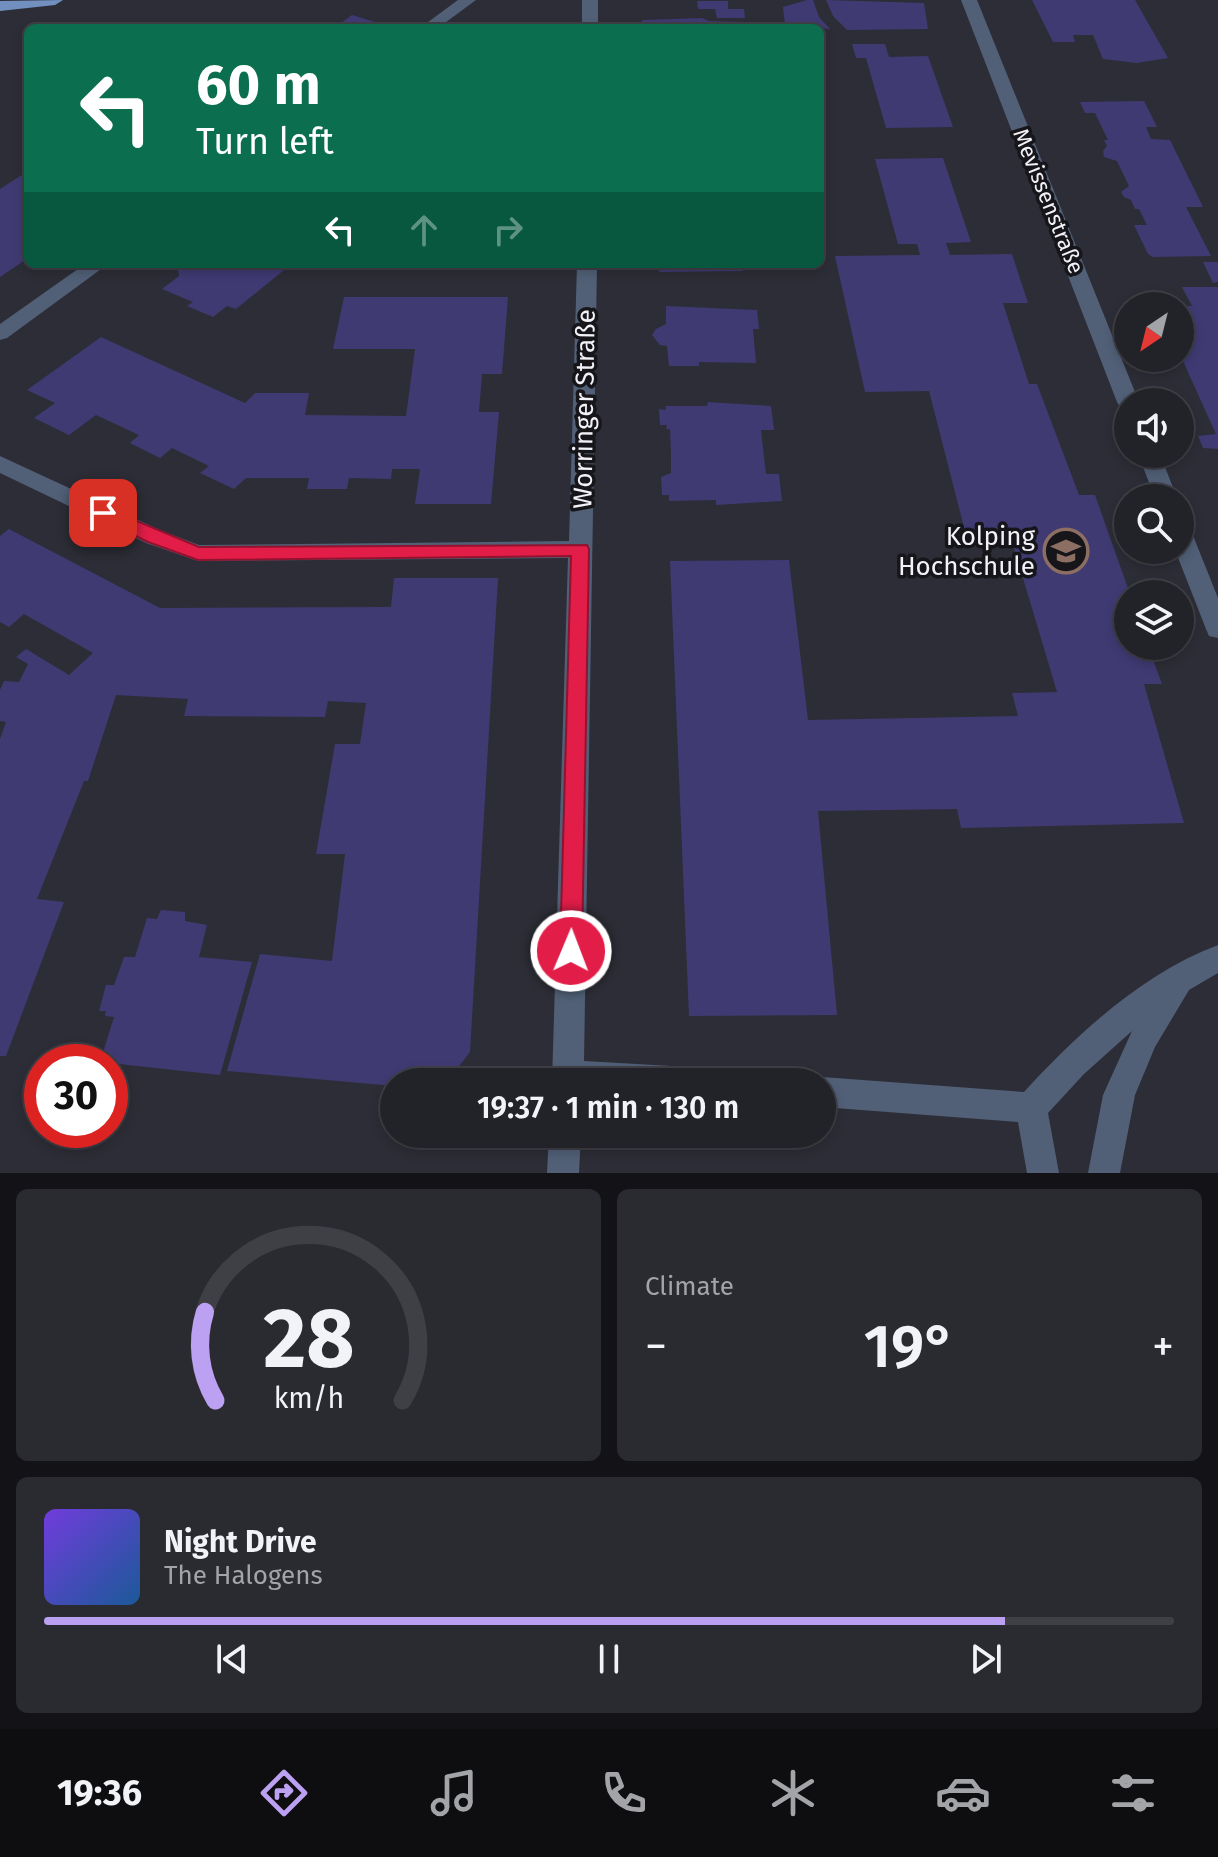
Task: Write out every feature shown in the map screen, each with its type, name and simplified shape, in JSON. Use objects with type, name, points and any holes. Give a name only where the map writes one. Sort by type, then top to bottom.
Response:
[{"type":"main road","points":[[0,6],[55,0]]},
{"type":"street","points":[[434,24],[468,0]]},
{"type":"street","points":[[590,0],[590,24]]},
{"type":"street","name":"Mevissenstraße","points":[[969,0],[1122,388]]},
{"type":"street","points":[[0,334],[92,268]]},
{"type":"street","name":"Worringer Straße","points":[[568,1068],[587,268]]},
{"type":"street","points":[[0,464],[154,537],[198,553],[580,549]]},
{"type":"street","points":[[1192,564],[1218,629]]},
{"type":"street","points":[[1031,1108],[1062,1073],[1121,1018],[1182,977],[1218,958]]},
{"type":"street","points":[[1104,1173],[1119,1095],[1144,1038],[1182,977]]},
{"type":"street","points":[[836,1093],[1031,1108]]},
{"type":"street","points":[[1031,1108],[1043,1173]]},
{"type":"street","points":[[563,1173],[564,1148]]},
{"type":"building","points":[[813,0],[819,17],[830,29],[824,28],[824,24],[785,24],[783,7]]},
{"type":"building","points":[[826,0],[924,3],[928,29],[847,30],[833,16]]},
{"type":"building","points":[[1032,0],[1135,0],[1168,58],[1137,63],[1103,59],[1093,35],[1073,35],[1075,42],[1053,42]]},
{"type":"building","points":[[697,1],[728,1],[728,9],[744,9],[745,18],[717,18],[715,9],[698,9]]},
{"type":"building","points":[[352,15],[375,22],[372,24],[340,24]]},
{"type":"building","points":[[702,18],[745,24],[642,24],[642,20]]},
{"type":"building","points":[[852,44],[885,44],[889,57],[928,56],[953,127],[886,128],[866,58],[856,58]]},
{"type":"building","points":[[1144,101],[1157,127],[1146,127],[1151,139],[1170,140],[1203,207],[1186,207],[1211,256],[1153,257],[1148,254],[1134,225],[1147,225],[1139,209],[1135,209],[1131,200],[1121,192],[1129,186],[1117,161],[1104,157],[1103,151],[1107,146],[1104,140],[1108,140],[1095,113],[1085,113],[1080,102]]},
{"type":"building","points":[[943,158],[971,242],[946,243],[950,255],[1012,254],[1028,303],[1003,303],[1029,384],[1037,384],[1079,495],[1095,495],[1114,549],[1114,564],[1119,564],[1125,580],[1114,580],[1114,660],[1153,660],[1162,684],[1144,684],[1184,823],[961,828],[957,809],[818,811],[837,1015],[689,1016],[670,561],[789,560],[808,720],[1018,716],[1012,693],[1057,692],[1011,538],[967,539],[929,391],[865,392],[835,256],[920,255],[917,244],[898,244],[875,159]]},
{"type":"building","points":[[24,174],[24,261],[0,277],[0,189]]},
{"type":"building","points":[[1203,262],[1218,262],[1218,282],[1213,283]]},
{"type":"building","points":[[658,268],[743,268],[743,271],[659,272]]},
{"type":"building","points":[[178,270],[284,270],[236,309],[227,306],[213,317],[187,306],[193,302],[162,289],[179,276]]},
{"type":"building","points":[[1182,287],[1218,287],[1218,449],[1203,448],[1198,436],[1216,434],[1188,372],[1194,372],[1194,292],[1185,292]]},
{"type":"building","points":[[344,297],[508,297],[502,374],[482,374],[479,412],[499,412],[491,504],[415,504],[420,469],[392,469],[391,479],[349,478],[347,489],[307,489],[309,478],[246,478],[234,489],[200,473],[209,466],[172,448],[160,458],[130,443],[139,435],[96,415],[69,435],[34,418],[55,403],[27,390],[101,337],[245,403],[255,393],[309,393],[305,415],[406,416],[415,349],[333,349]]},
{"type":"building","points":[[666,306],[757,310],[759,329],[753,329],[756,363],[699,362],[699,366],[669,366],[667,346],[660,345],[652,335],[666,324]]},
{"type":"building","points":[[708,402],[771,406],[774,430],[761,430],[766,474],[779,474],[782,501],[716,505],[716,500],[669,501],[669,495],[662,495],[661,477],[671,473],[671,453],[670,429],[666,429],[667,425],[660,425],[659,409],[666,410],[666,406],[707,406]]},
{"type":"building","points":[[9,529],[160,608],[391,607],[394,578],[498,578],[470,1052],[458,1068],[380,1068],[380,1085],[227,1071],[260,954],[332,961],[345,854],[316,854],[335,744],[360,744],[366,703],[328,701],[325,717],[184,716],[188,699],[116,695],[88,781],[84,781],[37,899],[64,902],[6,1056],[0,1056],[0,739],[6,722],[0,721],[0,690],[4,681],[19,682],[28,664],[16,657],[26,649],[69,675],[93,653],[24,614],[9,627],[0,622],[0,536]]},
{"type":"building","points":[[161,910],[185,912],[185,921],[207,925],[199,957],[252,962],[220,1075],[128,1065],[128,1044],[106,1044],[114,1017],[105,1016],[106,1011],[99,1011],[106,985],[114,985],[124,957],[135,957],[147,918],[157,919]]},
{"type":"place","name":"Kolping Hochschule","points":[[1066,551]]},
{"type":"route","points":[[103,513],[198,553],[580,549],[571,951]]}]
